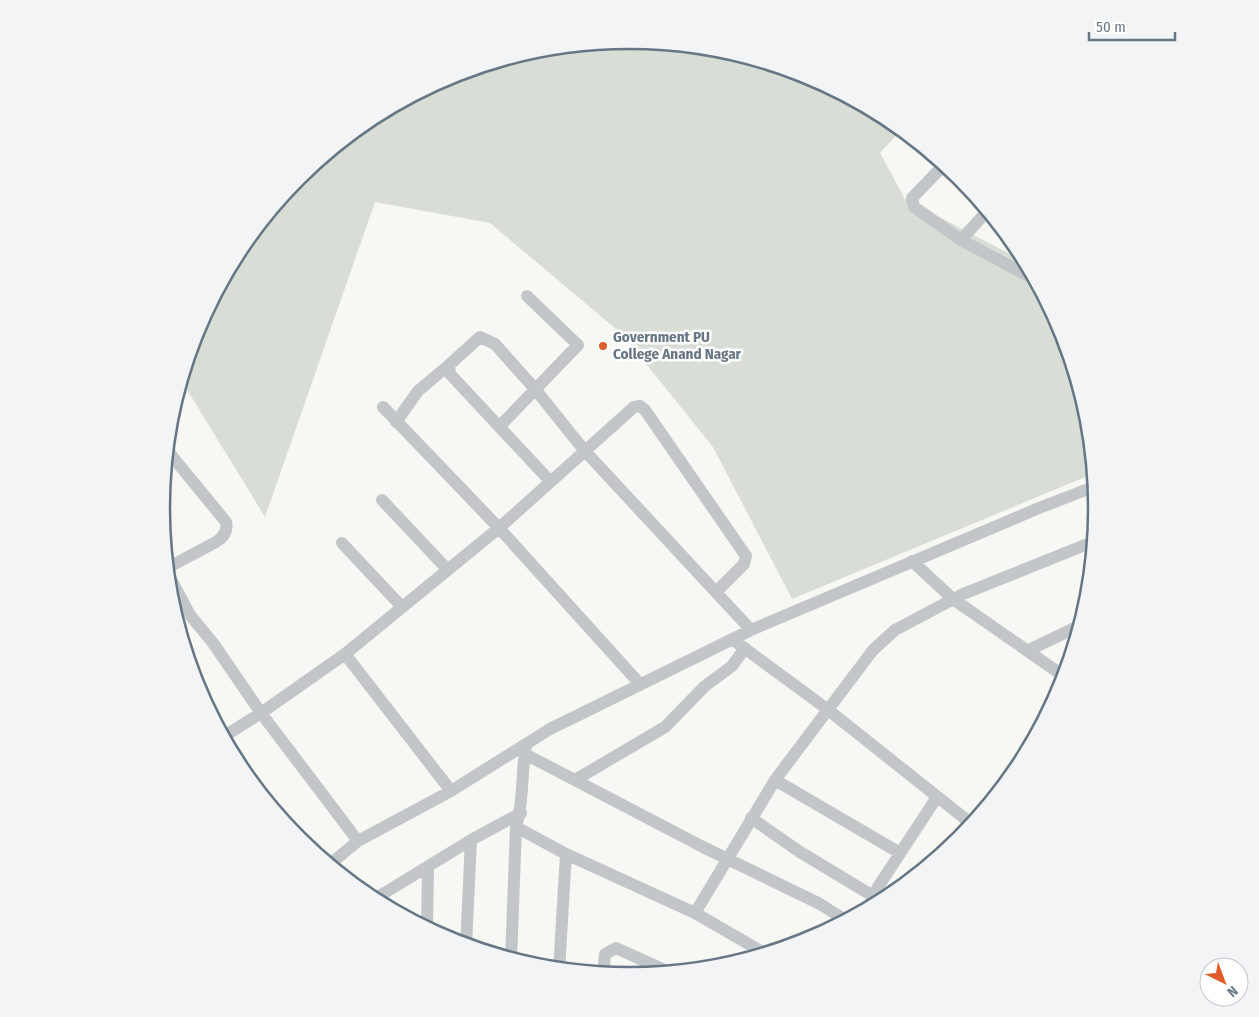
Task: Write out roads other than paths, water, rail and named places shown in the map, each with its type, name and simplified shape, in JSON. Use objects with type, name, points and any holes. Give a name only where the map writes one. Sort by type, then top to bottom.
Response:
[{"type":"street","points":[[940,169],[912,198],[914,207],[961,240],[1021,268]]},
{"type":"street","points":[[961,240],[983,215]]},
{"type":"street","points":[[498,427],[578,345],[527,296]]},
{"type":"street","points":[[396,422],[418,392],[473,342],[480,337],[484,337],[495,344],[535,389],[584,450],[751,630]]},
{"type":"street","points":[[449,365],[450,374],[550,481]]},
{"type":"street","points":[[229,733],[345,654],[499,528],[634,407],[640,406],[645,410],[746,556],[744,564],[716,592]]},
{"type":"street","points":[[382,407],[499,528],[640,684]]},
{"type":"street","points":[[173,460],[226,522],[227,527],[223,537],[216,542],[174,565]]},
{"type":"street","points":[[334,861],[358,841],[526,749],[550,729],[640,684],[751,630],[912,561],[1088,489]]},
{"type":"street","points":[[382,500],[447,569]]},
{"type":"street","points":[[342,543],[402,607]]},
{"type":"street","points":[[695,913],[726,858],[775,780],[873,650],[895,630],[953,599],[1087,544]]},
{"type":"street","points":[[912,561],[953,599],[1059,672]]},
{"type":"street","points":[[178,593],[190,615],[213,643],[261,712],[358,841]]},
{"type":"street","points":[[1028,650],[1074,629]]},
{"type":"street","points":[[732,639],[827,709],[967,821]]},
{"type":"street","points":[[575,780],[665,727],[705,686],[732,666],[745,648]]},
{"type":"street","points":[[345,654],[451,791]]},
{"type":"street","points":[[526,749],[575,780],[820,904],[841,917]]},
{"type":"street","points":[[511,953],[516,827],[521,813],[526,749]]},
{"type":"street","points":[[775,780],[900,854]]},
{"type":"street","points":[[871,899],[937,797]]},
{"type":"street","points":[[381,895],[471,840],[521,813]]},
{"type":"street","points":[[751,818],[800,852],[873,896]]},
{"type":"street","points":[[516,827],[566,854],[695,913],[759,950]]},
{"type":"street","points":[[466,938],[471,840]]},
{"type":"street","points":[[559,962],[566,854]]},
{"type":"street","points":[[427,921],[428,868]]},
{"type":"street","points":[[604,967],[605,954],[616,948],[656,967]]},
{"type":"place","name":"Government PU College Anand Nagar","points":[[603,346]]}]
